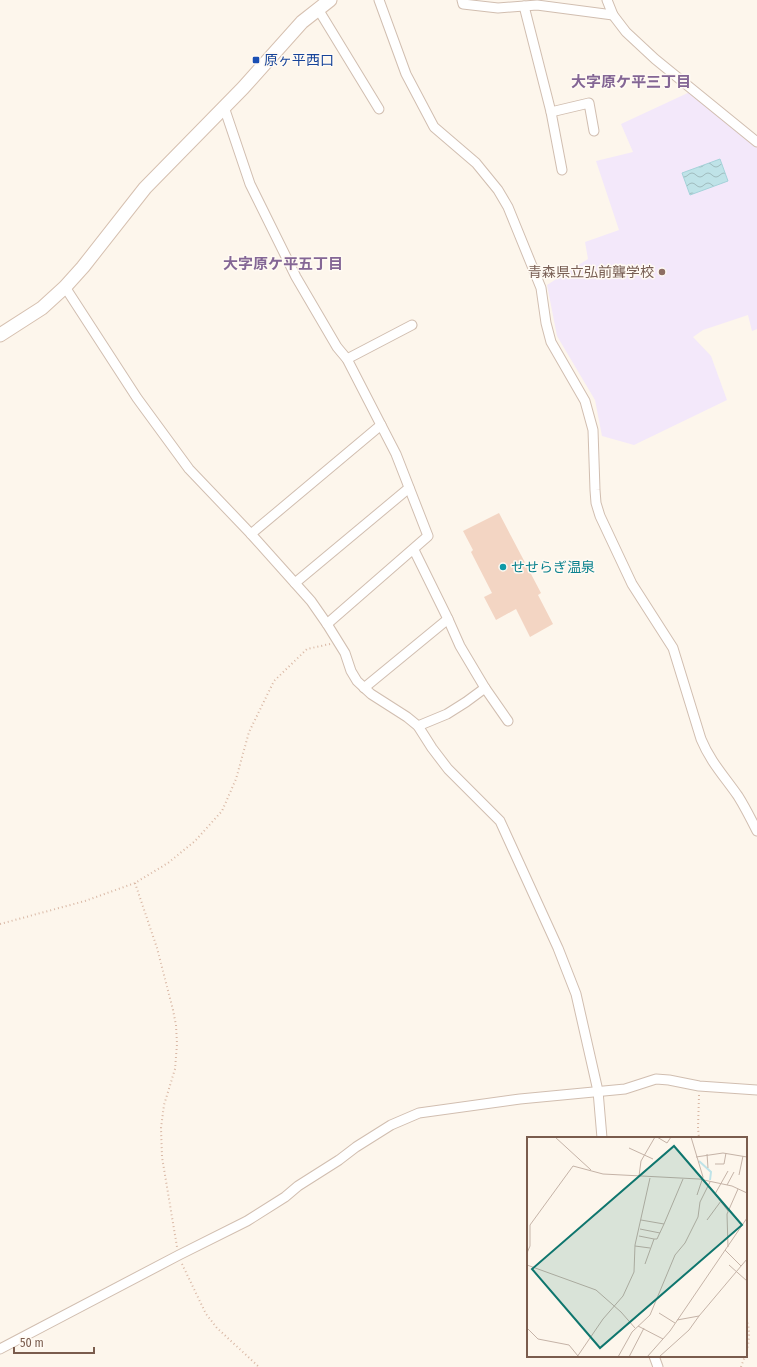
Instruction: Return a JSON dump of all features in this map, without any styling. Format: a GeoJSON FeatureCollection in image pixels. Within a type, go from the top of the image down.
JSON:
{"type":"FeatureCollection","features":[{"type":"Feature","properties":{"kind":"street"},"geometry":{"type":"LineString","coordinates":[[0,335],[42,308],[65,287],[83,267],[145,188],[224,107],[302,22],[316,4],[330,0]]}},
{"type":"Feature","properties":{"kind":"street"},"geometry":{"type":"LineString","coordinates":[[379,0],[406,74],[434,127],[476,163],[498,190],[508,207],[541,288],[546,323],[551,342],[585,401],[593,430],[596,503],[600,516],[632,584],[673,648],[700,739],[712,763],[738,796],[757,831]]}},
{"type":"Feature","properties":{"kind":"street"},"geometry":{"type":"LineString","coordinates":[[462,0],[463,4],[498,8],[537,5],[613,15]]}},
{"type":"Feature","properties":{"kind":"street"},"geometry":{"type":"LineString","coordinates":[[607,0],[613,15],[626,32],[655,59],[757,142]]}},
{"type":"Feature","properties":{"kind":"street"},"geometry":{"type":"LineString","coordinates":[[316,4],[379,109]]}},
{"type":"Feature","properties":{"kind":"street"},"geometry":{"type":"LineString","coordinates":[[524,6],[551,112],[562,170]]}},
{"type":"Feature","properties":{"kind":"street"},"geometry":{"type":"LineString","coordinates":[[551,112],[589,103],[594,131]]}},
{"type":"Feature","properties":{"kind":"street"},"geometry":{"type":"LineString","coordinates":[[224,107],[250,184],[296,277],[337,347],[347,359],[396,454],[428,536],[414,550],[327,624]]}},
{"type":"Feature","properties":{"kind":"street"},"geometry":{"type":"LineString","coordinates":[[65,287],[137,398],[189,469],[251,534],[310,601],[338,642],[357,681],[382,702],[407,717],[418,726],[448,769],[500,821],[573,985],[598,1091],[602,1137]]}},
{"type":"Feature","properties":{"kind":"street"},"geometry":{"type":"LineString","coordinates":[[347,359],[412,325]]}},
{"type":"Feature","properties":{"kind":"street"},"geometry":{"type":"LineString","coordinates":[[251,534],[381,425]]}},
{"type":"Feature","properties":{"kind":"street"},"geometry":{"type":"LineString","coordinates":[[295,583],[409,488]]}},
{"type":"Feature","properties":{"kind":"street"},"geometry":{"type":"LineString","coordinates":[[414,550],[460,646],[485,688],[508,721]]}},
{"type":"Feature","properties":{"kind":"street"},"geometry":{"type":"LineString","coordinates":[[364,688],[448,619]]}},
{"type":"Feature","properties":{"kind":"street"},"geometry":{"type":"LineString","coordinates":[[418,726],[446,714],[485,688]]}},
{"type":"Feature","properties":{"kind":"street"},"geometry":{"type":"LineString","coordinates":[[0,1349],[247,1221],[391,1125],[419,1113],[520,1099],[625,1089],[656,1079],[699,1086],[757,1090]]}},
{"type":"Feature","properties":{"kind":"street"},"geometry":{"type":"LineString","coordinates":[[654,1357],[658,1367]]}},
{"type":"Feature","properties":{"kind":"path"},"geometry":{"type":"LineString","coordinates":[[0,924],[85,901],[135,883],[168,863],[196,841],[222,811],[236,779],[249,732],[274,681],[307,649],[338,642]]}},
{"type":"Feature","properties":{"kind":"path"},"geometry":{"type":"LineString","coordinates":[[135,883],[157,948],[176,1025],[177,1044],[175,1069],[164,1105],[161,1128],[162,1157],[179,1255],[190,1282],[206,1314],[217,1328],[259,1367]]}},
{"type":"Feature","properties":{"kind":"path"},"geometry":{"type":"LineString","coordinates":[[699,1086],[699,1137]]}},
{"type":"Feature","properties":{"kind":"path"},"geometry":{"type":"LineString","coordinates":[[747,1321],[749,1326],[747,1347]]}},
{"type":"Feature","properties":{"kind":"path"},"geometry":{"type":"LineString","coordinates":[[741,1367],[745,1357]]}},
{"type":"Feature","properties":{"kind":"shaded area","name":"青森県立弘前聾学校"},"geometry":{"type":"Polygon","coordinates":[[[692,91],[757,144],[757,329],[752,331],[748,315],[703,330],[693,337],[711,356],[727,400],[634,445],[602,436],[595,400],[557,336],[547,285],[588,259],[585,242],[619,230],[596,161],[633,152],[621,124],[692,91]]]}},
{"type":"Feature","properties":{"kind":"water"},"geometry":{"type":"Polygon","coordinates":[[[720,159],[728,181],[690,195],[682,173],[720,159]]]}},
{"type":"Feature","properties":{"kind":"building","name":"せせらぎ温泉"},"geometry":{"type":"Polygon","coordinates":[[[499,513],[541,593],[538,595],[553,624],[530,637],[516,609],[496,620],[484,597],[492,593],[471,552],[473,550],[463,531],[499,513]]]}},
{"type":"Feature","properties":{"kind":"place","name":"原ヶ平西口"},"geometry":{"type":"Point","coordinates":[256,60]}},
{"type":"Feature","properties":{"kind":"place","name":"青森県立弘前聾学校"},"geometry":{"type":"Point","coordinates":[662,272]}},
{"type":"Feature","properties":{"kind":"place","name":"せせらぎ温泉"},"geometry":{"type":"Point","coordinates":[503,567]}},
{"type":"Feature","properties":{"kind":"district","name":"大字原ケ平三丁目"},"geometry":{"type":"Point","coordinates":[631,82]}},
{"type":"Feature","properties":{"kind":"district","name":"大字原ケ平五丁目"},"geometry":{"type":"Point","coordinates":[283,264]}}]}
